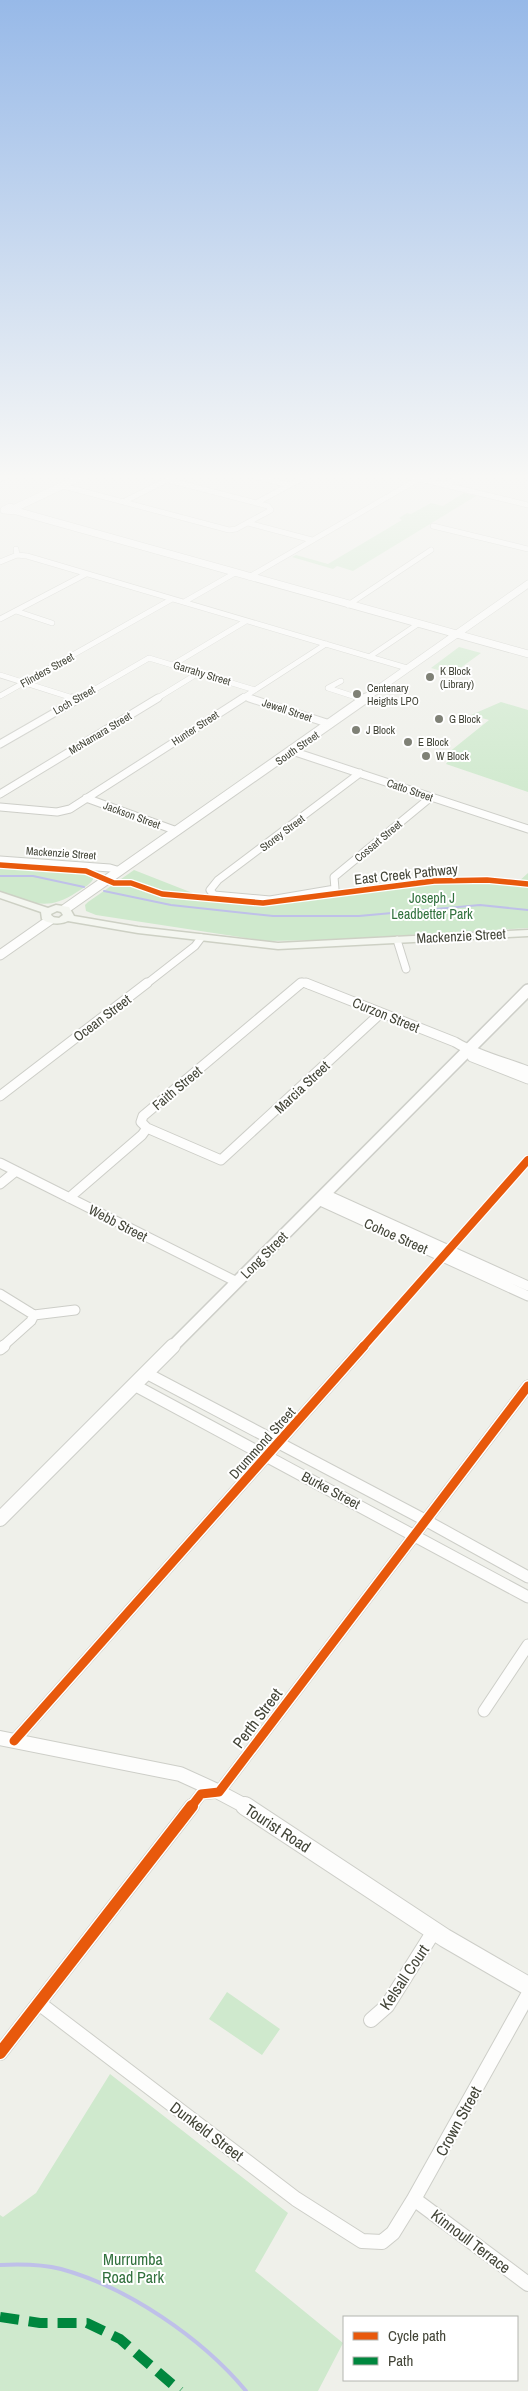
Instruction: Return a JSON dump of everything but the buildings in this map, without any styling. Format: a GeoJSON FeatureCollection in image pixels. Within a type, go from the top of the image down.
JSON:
{"type":"FeatureCollection","features":[{"type":"Feature","properties":{"kind":"main road"},"geometry":{"type":"LineString","coordinates":[[0,895],[48,916]]}},
{"type":"Feature","properties":{"kind":"main road","name":"Mackenzie Street"},"geometry":{"type":"LineString","coordinates":[[48,916],[57,921],[66,914],[108,926],[201,938],[295,946],[528,933]]}},
{"type":"Feature","properties":{"kind":"street"},"geometry":{"type":"LineString","coordinates":[[0,619],[66,585]]}},
{"type":"Feature","properties":{"kind":"street"},"geometry":{"type":"LineString","coordinates":[[122,585],[407,668]]}},
{"type":"Feature","properties":{"kind":"street"},"geometry":{"type":"LineString","coordinates":[[184,602],[215,585]]}},
{"type":"Feature","properties":{"kind":"street"},"geometry":{"type":"LineString","coordinates":[[279,585],[528,654]]}},
{"type":"Feature","properties":{"kind":"street"},"geometry":{"type":"LineString","coordinates":[[348,604],[378,585]]}},
{"type":"Feature","properties":{"kind":"street","name":"South Street"},"geometry":{"type":"LineString","coordinates":[[66,914],[120,871],[527,585]]}},
{"type":"Feature","properties":{"kind":"street","name":"Flinders Street"},"geometry":{"type":"LineString","coordinates":[[0,696],[172,599]]}},
{"type":"Feature","properties":{"kind":"street"},"geometry":{"type":"LineString","coordinates":[[16,611],[52,623]]}},
{"type":"Feature","properties":{"kind":"street"},"geometry":{"type":"LineString","coordinates":[[174,664],[246,621]]}},
{"type":"Feature","properties":{"kind":"street"},"geometry":{"type":"LineString","coordinates":[[369,657],[418,624]]}},
{"type":"Feature","properties":{"kind":"street","name":"Hunter Street"},"geometry":{"type":"LineString","coordinates":[[0,807],[63,811],[326,644]]}},
{"type":"Feature","properties":{"kind":"street"},"geometry":{"type":"LineString","coordinates":[[146,650],[149,658]]}},
{"type":"Feature","properties":{"kind":"street","name":"Garrahy Street"},"geometry":{"type":"LineString","coordinates":[[149,658],[174,664],[254,690]]}},
{"type":"Feature","properties":{"kind":"street","name":"Loch Street"},"geometry":{"type":"LineString","coordinates":[[0,744],[149,658]]}},
{"type":"Feature","properties":{"kind":"street","name":"McNamara Street"},"geometry":{"type":"LineString","coordinates":[[0,794],[200,672]]}},
{"type":"Feature","properties":{"kind":"street"},"geometry":{"type":"LineString","coordinates":[[0,676],[76,699]]}},
{"type":"Feature","properties":{"kind":"street"},"geometry":{"type":"LineString","coordinates":[[340,681],[328,688],[365,700]]}},
{"type":"Feature","properties":{"kind":"street","name":"Jewell Street"},"geometry":{"type":"LineString","coordinates":[[244,696],[330,724]]}},
{"type":"Feature","properties":{"kind":"street","name":"Catto Street"},"geometry":{"type":"LineString","coordinates":[[292,751],[528,829]]}},
{"type":"Feature","properties":{"kind":"street","name":"Storey Street"},"geometry":{"type":"LineString","coordinates":[[335,889],[270,900],[214,895],[210,890],[218,880],[360,774]]}},
{"type":"Feature","properties":{"kind":"street","name":"Cossart Street"},"geometry":{"type":"LineString","coordinates":[[335,889],[334,877],[431,797]]}},
{"type":"Feature","properties":{"kind":"street","name":"Jackson Street"},"geometry":{"type":"LineString","coordinates":[[86,798],[178,831]]}},
{"type":"Feature","properties":{"kind":"street","name":"Mackenzie Street"},"geometry":{"type":"LineString","coordinates":[[0,860],[104,868],[120,871]]}},
{"type":"Feature","properties":{"kind":"street"},"geometry":{"type":"LineString","coordinates":[[0,955],[48,916]]}},
{"type":"Feature","properties":{"kind":"street","name":"Ocean Street"},"geometry":{"type":"LineString","coordinates":[[0,1096],[196,946],[201,938]]}},
{"type":"Feature","properties":{"kind":"street"},"geometry":{"type":"LineString","coordinates":[[397,940],[406,969]]}},
{"type":"Feature","properties":{"kind":"street","name":"Curzon Street"},"geometry":{"type":"LineString","coordinates":[[303,982],[455,1042],[468,1050],[479,1052],[528,1071]]}},
{"type":"Feature","properties":{"kind":"street","name":"Faith Street"},"geometry":{"type":"LineString","coordinates":[[69,1198],[142,1135],[147,1128],[141,1122],[143,1116],[303,982]]}},
{"type":"Feature","properties":{"kind":"street","name":"Long Street"},"geometry":{"type":"LineString","coordinates":[[0,1519],[528,990]]}},
{"type":"Feature","properties":{"kind":"street","name":"Marcia Street"},"geometry":{"type":"LineString","coordinates":[[147,1128],[220,1160],[382,1013]]}},
{"type":"Feature","properties":{"kind":"street","name":"Curzon Street"},"geometry":{"type":"LineString","coordinates":[[468,1050],[472,1057],[528,1079]]}},
{"type":"Feature","properties":{"kind":"street"},"geometry":{"type":"LineString","coordinates":[[0,1086],[9,1090]]}},
{"type":"Feature","properties":{"kind":"street","name":"Drummond Street"},"geometry":{"type":"LineString","coordinates":[[7,1739],[278,1444],[528,1160]]}},
{"type":"Feature","properties":{"kind":"street","name":"Webb Street"},"geometry":{"type":"LineString","coordinates":[[0,1164],[237,1282]]}},
{"type":"Feature","properties":{"kind":"street"},"geometry":{"type":"LineString","coordinates":[[0,1184],[16,1171]]}},
{"type":"Feature","properties":{"kind":"street","name":"Cohoe Street"},"geometry":{"type":"LineString","coordinates":[[322,1197],[446,1253],[528,1286]]}},
{"type":"Feature","properties":{"kind":"street","name":"Cohoe Street"},"geometry":{"type":"LineString","coordinates":[[446,1253],[528,1296]]}},
{"type":"Feature","properties":{"kind":"street"},"geometry":{"type":"LineString","coordinates":[[0,1294],[34,1314],[75,1310]]}},
{"type":"Feature","properties":{"kind":"street"},"geometry":{"type":"LineString","coordinates":[[0,1349],[31,1321],[34,1314]]}},
{"type":"Feature","properties":{"kind":"street","name":"Burke Street"},"geometry":{"type":"LineString","coordinates":[[146,1373],[425,1520],[528,1577]]}},
{"type":"Feature","properties":{"kind":"street","name":"Burke Street"},"geometry":{"type":"LineString","coordinates":[[134,1385],[528,1597]]}},
{"type":"Feature","properties":{"kind":"street","name":"Perth Street"},"geometry":{"type":"LineString","coordinates":[[219,1792],[528,1386]]}},
{"type":"Feature","properties":{"kind":"street"},"geometry":{"type":"LineString","coordinates":[[484,1711],[528,1645]]}},
{"type":"Feature","properties":{"kind":"street","name":"Tourist Road"},"geometry":{"type":"LineString","coordinates":[[7,1739],[180,1774],[219,1792],[246,1806],[488,1966],[528,1986]]}},
{"type":"Feature","properties":{"kind":"street"},"geometry":{"type":"LineString","coordinates":[[0,2052],[40,2004],[201,1794],[219,1792]]}},
{"type":"Feature","properties":{"kind":"street","name":"Kelsall Court"},"geometry":{"type":"LineString","coordinates":[[371,2020],[387,2006],[434,1931]]}},
{"type":"Feature","properties":{"kind":"street","name":"Crown Street"},"geometry":{"type":"LineString","coordinates":[[382,2242],[393,2233],[414,2199],[528,1995]]}},
{"type":"Feature","properties":{"kind":"street","name":"Dunkeld Street"},"geometry":{"type":"LineString","coordinates":[[40,2004],[296,2199],[362,2241],[382,2242]]}},
{"type":"Feature","properties":{"kind":"street","name":"Kinnoull Terrace"},"geometry":{"type":"LineString","coordinates":[[414,2199],[528,2284]]}},
{"type":"Feature","properties":{"kind":"green space"},"geometry":{"type":"Polygon","coordinates":[[[459,647],[481,653],[452,674],[431,668],[459,647]]]}},
{"type":"Feature","properties":{"kind":"green space"},"geometry":{"type":"Polygon","coordinates":[[[501,702],[528,710],[528,792],[446,764],[453,755],[448,753],[489,720],[471,715],[501,702]]]}},
{"type":"Feature","properties":{"kind":"green space"},"geometry":{"type":"Polygon","coordinates":[[[0,865],[83,871],[94,877],[87,886],[66,898],[48,904],[39,904],[0,891],[0,865]]]}},
{"type":"Feature","properties":{"kind":"green space","name":"Joseph J Leadbetter Park"},"geometry":{"type":"Polygon","coordinates":[[[134,870],[213,901],[264,904],[433,879],[492,878],[517,883],[528,873],[528,928],[327,940],[266,941],[96,915],[86,911],[85,905],[88,902],[134,870]]]}},
{"type":"Feature","properties":{"kind":"green space"},"geometry":{"type":"Polygon","coordinates":[[[227,1992],[280,2029],[262,2055],[209,2019],[227,1992]]]}},
{"type":"Feature","properties":{"kind":"green space","name":"Murrumba Road Park"},"geometry":{"type":"Polygon","coordinates":[[[110,2074],[288,2213],[255,2271],[343,2343],[318,2391],[0,2391],[0,2215],[3,2217],[36,2193],[110,2074]]]}},
{"type":"Feature","properties":{"kind":"waterway"},"geometry":{"type":"LineString","coordinates":[[0,876],[33,876],[84,887]]}},
{"type":"Feature","properties":{"kind":"waterway"},"geometry":{"type":"LineString","coordinates":[[104,891],[171,905],[273,916],[359,916],[480,905],[528,910]]}},
{"type":"Feature","properties":{"kind":"waterway"},"geometry":{"type":"LineString","coordinates":[[0,2265],[15,2264],[53,2267],[86,2277],[112,2288],[162,2317],[186,2334],[208,2352],[246,2391]]}},
{"type":"Feature","properties":{"kind":"marked path"},"geometry":{"type":"LineString","coordinates":[[0,2317],[40,2323],[87,2323],[120,2339],[150,2363],[180,2391]]}},
{"type":"Feature","properties":{"kind":"cycle path","name":"East Creek Pathway"},"geometry":{"type":"LineString","coordinates":[[0,865],[86,871],[114,883],[131,883],[162,894],[263,903],[434,881],[487,880],[528,884]]}},
{"type":"Feature","properties":{"kind":"cycle path"},"geometry":{"type":"LineString","coordinates":[[14,1741],[528,1160]]}},
{"type":"Feature","properties":{"kind":"cycle path"},"geometry":{"type":"LineString","coordinates":[[0,2053],[201,1794],[219,1792],[528,1386]]}},
{"type":"Feature","properties":{"kind":"place","name":"K Block (Library)"},"geometry":{"type":"Point","coordinates":[430,677]}},
{"type":"Feature","properties":{"kind":"place","name":"Centenary Heights LPO"},"geometry":{"type":"Point","coordinates":[357,694]}},
{"type":"Feature","properties":{"kind":"place","name":"G Block"},"geometry":{"type":"Point","coordinates":[439,719]}},
{"type":"Feature","properties":{"kind":"place","name":"J Block"},"geometry":{"type":"Point","coordinates":[356,730]}},
{"type":"Feature","properties":{"kind":"place","name":"E Block"},"geometry":{"type":"Point","coordinates":[408,742]}},
{"type":"Feature","properties":{"kind":"place","name":"W Block"},"geometry":{"type":"Point","coordinates":[426,756]}}]}
